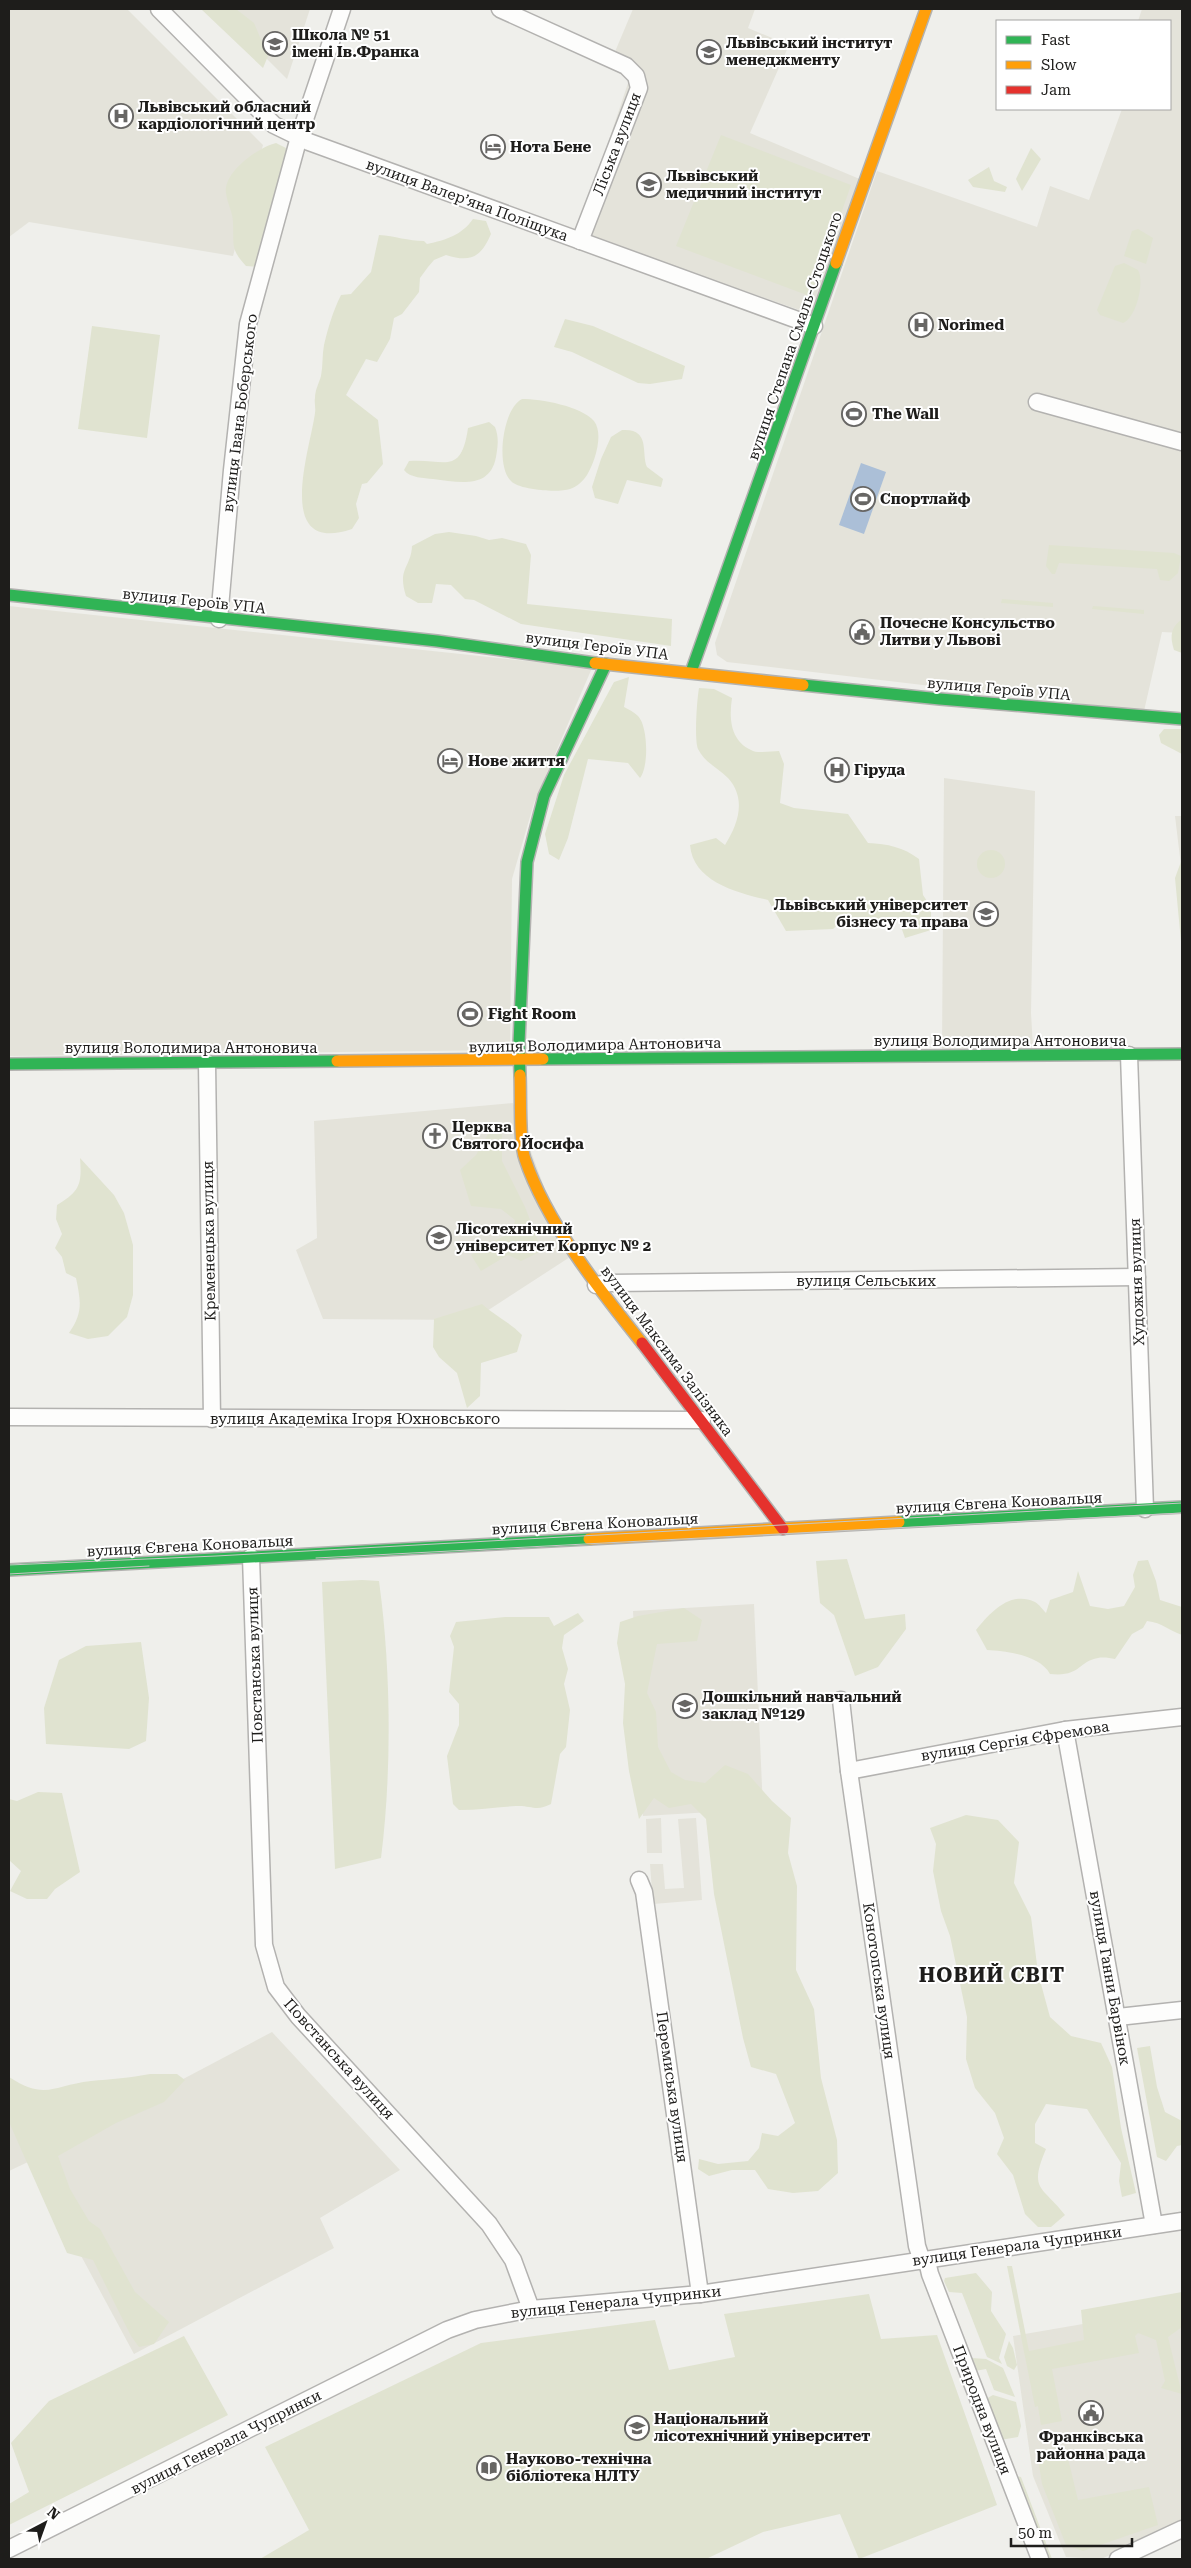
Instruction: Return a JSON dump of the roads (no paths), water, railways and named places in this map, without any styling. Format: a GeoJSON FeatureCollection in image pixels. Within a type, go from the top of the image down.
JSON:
{"type":"FeatureCollection","features":[{"type":"Feature","properties":{"kind":"street","name":"вулиця Валерʼяна Поліщука"},"geometry":{"type":"LineString","coordinates":[[159,9],[274,125],[299,137],[814,326]]}},
{"type":"Feature","properties":{"kind":"street","name":"вулиця Івана Боберського"},"geometry":{"type":"LineString","coordinates":[[218,619],[248,324],[299,137],[342,9]]}},
{"type":"Feature","properties":{"kind":"street","name":"Ліська вулиця"},"geometry":{"type":"LineString","coordinates":[[500,9],[626,66],[636,76],[639,88],[580,241]]}},
{"type":"Feature","properties":{"kind":"street","name":"вулиця Степана Смаль-Стоцького"},"geometry":{"type":"LineString","coordinates":[[691,672],[926,9]]}},
{"type":"Feature","properties":{"kind":"street"},"geometry":{"type":"LineString","coordinates":[[1037,402],[1182,442]]}},
{"type":"Feature","properties":{"kind":"street","name":"вулиця Героїв УПА"},"geometry":{"type":"LineString","coordinates":[[9,595],[218,619],[437,641],[606,664],[940,699],[1182,719]]}},
{"type":"Feature","properties":{"kind":"street","name":"вулиця Максима Залізняка"},"geometry":{"type":"LineString","coordinates":[[606,664],[544,796],[528,862],[519,1059],[524,1158],[549,1210],[596,1286],[702,1420],[783,1529]]}},
{"type":"Feature","properties":{"kind":"street","name":"вулиця Володимира Антоновича"},"geometry":{"type":"LineString","coordinates":[[9,1064],[504,1061],[519,1059],[658,1060],[1182,1054]]}},
{"type":"Feature","properties":{"kind":"street","name":"Художня вулиця"},"geometry":{"type":"LineString","coordinates":[[1129,1055],[1145,1509]]}},
{"type":"Feature","properties":{"kind":"street","name":"Кременецька вулиця"},"geometry":{"type":"LineString","coordinates":[[207,1063],[212,1418]]}},
{"type":"Feature","properties":{"kind":"street","name":"вулиця Сельських"},"geometry":{"type":"LineString","coordinates":[[596,1286],[610,1283],[1137,1277]]}},
{"type":"Feature","properties":{"kind":"street","name":"вулиця Академіка Ігоря Юхновського"},"geometry":{"type":"LineString","coordinates":[[9,1417],[702,1420]]}},
{"type":"Feature","properties":{"kind":"street","name":"вулиця Євгена Коновальця"},"geometry":{"type":"LineString","coordinates":[[9,1572],[251,1557],[1182,1507]]}},
{"type":"Feature","properties":{"kind":"street","name":"Повстанська вулиця"},"geometry":{"type":"LineString","coordinates":[[251,1557],[264,1945],[276,1987],[298,2016],[489,2224],[513,2260],[531,2309]]}},
{"type":"Feature","properties":{"kind":"street","name":"Конотопська вулиця"},"geometry":{"type":"LineString","coordinates":[[841,1700],[848,1771],[917,2246],[924,2261]]}},
{"type":"Feature","properties":{"kind":"street","name":"вулиця Сергія Єфремова"},"geometry":{"type":"LineString","coordinates":[[848,1771],[1065,1730],[1182,1717]]}},
{"type":"Feature","properties":{"kind":"street","name":"вулиця Ганни Барвінок"},"geometry":{"type":"LineString","coordinates":[[1065,1730],[1154,2225]]}},
{"type":"Feature","properties":{"kind":"street","name":"Перемиська вулиця"},"geometry":{"type":"LineString","coordinates":[[639,1880],[644,1892],[700,2294]]}},
{"type":"Feature","properties":{"kind":"street"},"geometry":{"type":"LineString","coordinates":[[1118,2018],[1182,2010]]}},
{"type":"Feature","properties":{"kind":"street","name":"вулиця Генерала Чупринки"},"geometry":{"type":"LineString","coordinates":[[9,2549],[447,2330],[475,2320],[531,2309],[700,2294],[1182,2221]]}},
{"type":"Feature","properties":{"kind":"street","name":"Природна вулиця"},"geometry":{"type":"LineString","coordinates":[[924,2261],[1040,2559]]}},
{"type":"Feature","properties":{"kind":"street"},"geometry":{"type":"LineString","coordinates":[[1118,2559],[1182,2529]]}},
{"type":"Feature","properties":{"kind":"water","name":"Спортлайф"},"geometry":{"type":"Polygon","coordinates":[[[861,463],[886,472],[864,534],[839,525],[861,463]]]}},
{"type":"Feature","properties":{"kind":"tram line"},"geometry":{"type":"LineString","coordinates":[[9,1565],[216,1556],[1182,1503]]}},
{"type":"Feature","properties":{"kind":"tram line"},"geometry":{"type":"LineString","coordinates":[[316,1558],[1182,1513]]}},
{"type":"Feature","properties":{"kind":"tram line"},"geometry":{"type":"LineString","coordinates":[[9,1574],[149,1566]]}},
{"type":"Feature","properties":{"kind":"place","name":"Школа № 51 імені Ів.Франка"},"geometry":{"type":"Point","coordinates":[275,44]}},
{"type":"Feature","properties":{"kind":"place","name":"Львівський інститут менеджменту"},"geometry":{"type":"Point","coordinates":[709,52]}},
{"type":"Feature","properties":{"kind":"place","name":"Львівський обласний кардіологічний центр"},"geometry":{"type":"Point","coordinates":[121,116]}},
{"type":"Feature","properties":{"kind":"place","name":"Нота Бене"},"geometry":{"type":"Point","coordinates":[493,147]}},
{"type":"Feature","properties":{"kind":"place","name":"Львівський медичний інститут"},"geometry":{"type":"Point","coordinates":[649,185]}},
{"type":"Feature","properties":{"kind":"place","name":"Norimed"},"geometry":{"type":"Point","coordinates":[921,325]}},
{"type":"Feature","properties":{"kind":"place","name":"The Wall"},"geometry":{"type":"Point","coordinates":[854,414]}},
{"type":"Feature","properties":{"kind":"place","name":"Спортлайф"},"geometry":{"type":"Point","coordinates":[863,499]}},
{"type":"Feature","properties":{"kind":"place","name":"Почесне Консульство Литви у Львові"},"geometry":{"type":"Point","coordinates":[862,632]}},
{"type":"Feature","properties":{"kind":"place","name":"Нове життя"},"geometry":{"type":"Point","coordinates":[450,761]}},
{"type":"Feature","properties":{"kind":"place","name":"Гіруда"},"geometry":{"type":"Point","coordinates":[837,770]}},
{"type":"Feature","properties":{"kind":"place","name":"Львівський університет бізнесу та права"},"geometry":{"type":"Point","coordinates":[986,914]}},
{"type":"Feature","properties":{"kind":"place","name":"Fight Room"},"geometry":{"type":"Point","coordinates":[470,1014]}},
{"type":"Feature","properties":{"kind":"place","name":"Церква Святого Йосифа"},"geometry":{"type":"Point","coordinates":[435,1136]}},
{"type":"Feature","properties":{"kind":"place","name":"Лісотехнічний університет Корпус № 2"},"geometry":{"type":"Point","coordinates":[439,1238]}},
{"type":"Feature","properties":{"kind":"place","name":"Дошкільний навчальний заклад №129"},"geometry":{"type":"Point","coordinates":[685,1706]}},
{"type":"Feature","properties":{"kind":"place","name":"Франківська районна рада"},"geometry":{"type":"Point","coordinates":[1091,2413]}},
{"type":"Feature","properties":{"kind":"place","name":"Національний лісотехнічний університет"},"geometry":{"type":"Point","coordinates":[637,2428]}},
{"type":"Feature","properties":{"kind":"place","name":"Науково-технічна бібліотека НЛТУ"},"geometry":{"type":"Point","coordinates":[489,2468]}},
{"type":"Feature","properties":{"kind":"district","name":"НОВИЙ СВІТ"},"geometry":{"type":"Point","coordinates":[992,1975]}}]}
